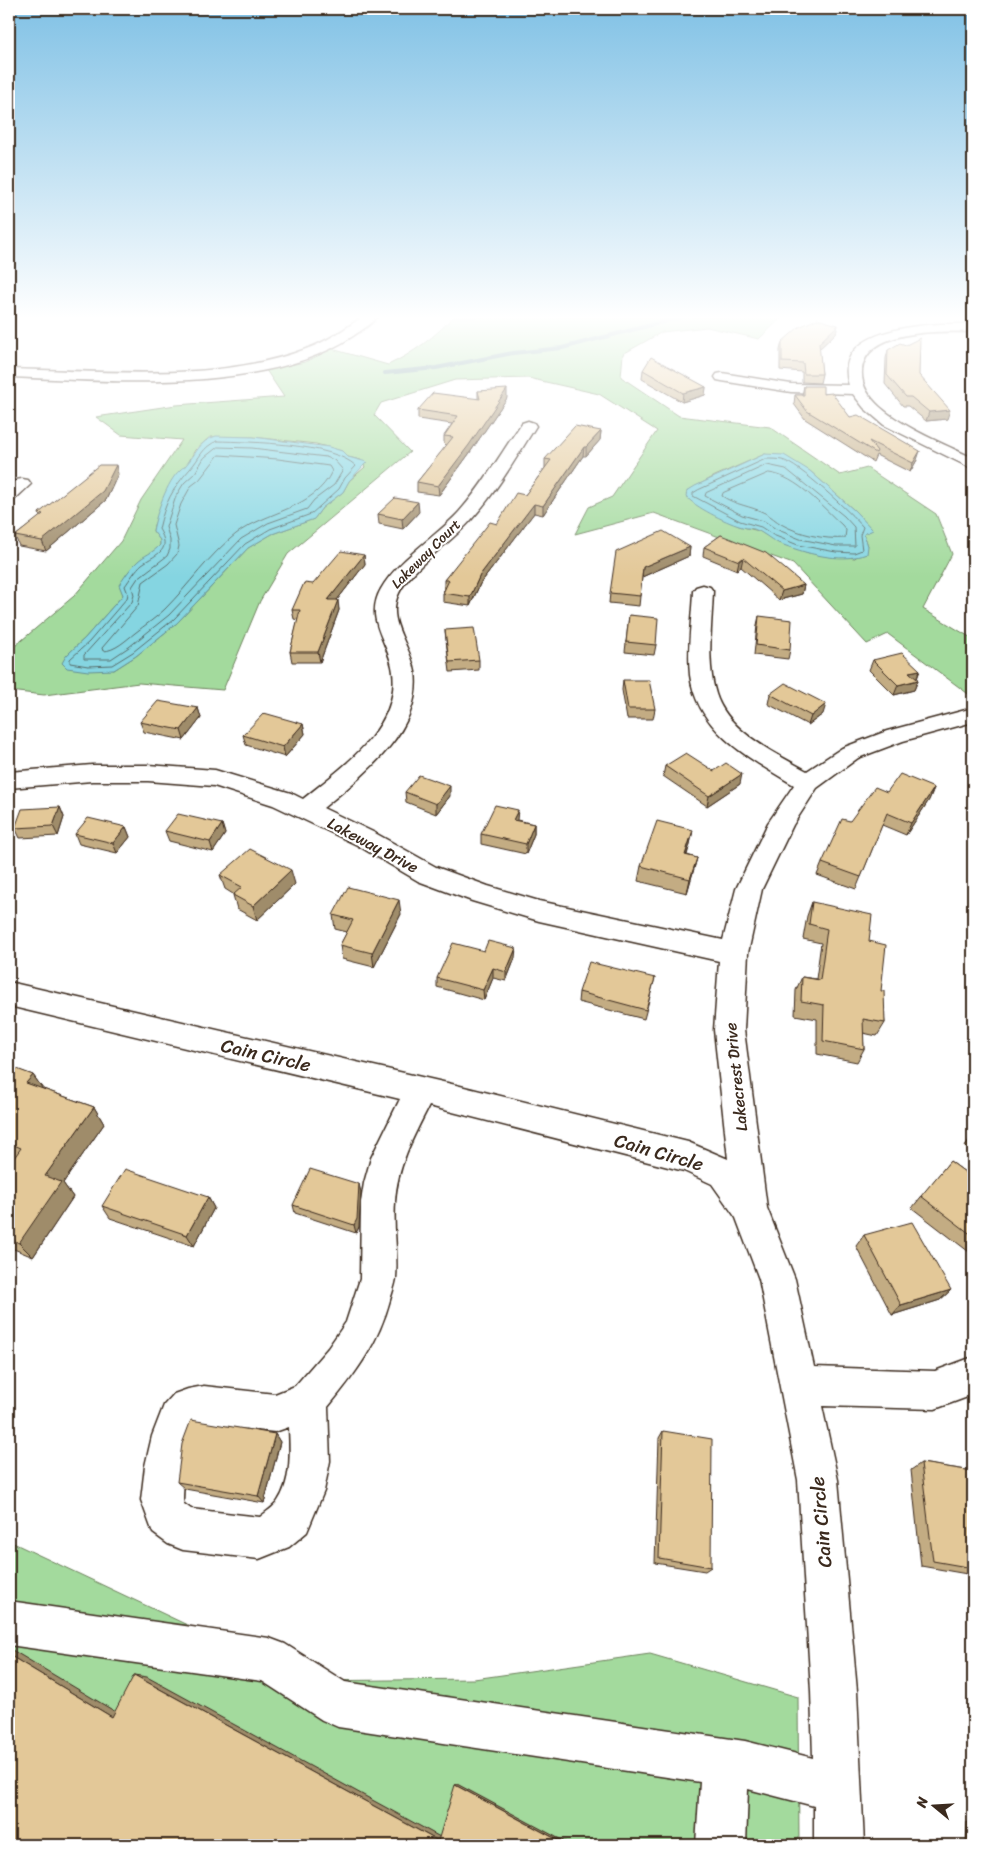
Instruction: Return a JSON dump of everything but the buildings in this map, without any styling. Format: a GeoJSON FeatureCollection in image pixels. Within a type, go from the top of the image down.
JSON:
{"type":"FeatureCollection","features":[{"type":"Feature","properties":{"kind":"street"},"geometry":{"type":"LineString","coordinates":[[870,404],[886,420],[973,464]]}},
{"type":"Feature","properties":{"kind":"street","name":"Lakeway Court"},"geometry":{"type":"LineString","coordinates":[[305,810],[354,770],[385,738],[402,702],[404,672],[386,622],[385,604],[390,590],[409,568],[464,517],[492,483],[528,426]]}},
{"type":"Feature","properties":{"kind":"street"},"geometry":{"type":"LineString","coordinates":[[9,495],[22,484]]}},
{"type":"Feature","properties":{"kind":"street"},"geometry":{"type":"LineString","coordinates":[[703,591],[701,677],[709,704],[724,726],[747,746],[808,782]]}},
{"type":"Feature","properties":{"kind":"street","name":"Lakecrest Drive"},"geometry":{"type":"LineString","coordinates":[[750,1209],[729,1030],[734,953],[749,888],[780,822],[808,782],[850,753],[895,736],[973,715]]}},
{"type":"Feature","properties":{"kind":"street","name":"Lakeway Drive"},"geometry":{"type":"LineString","coordinates":[[9,780],[92,772],[148,773],[215,778],[282,799],[366,839],[427,874],[481,894],[539,911],[734,953]]}},
{"type":"Feature","properties":{"kind":"street","name":"Cain Circle"},"geometry":{"type":"LineString","coordinates":[[9,994],[421,1091],[688,1158],[724,1173],[750,1209],[777,1279],[818,1480],[834,1691],[839,1845]]}},
{"type":"Feature","properties":{"kind":"street"},"geometry":{"type":"LineString","coordinates":[[308,1401],[310,1461],[304,1491],[292,1517],[274,1532],[259,1538],[183,1530],[168,1518],[162,1500],[165,1466],[178,1419],[188,1408],[204,1405],[274,1413],[308,1401],[341,1361],[359,1335],[370,1307],[378,1278],[378,1202],[387,1158],[421,1091]]}},
{"type":"Feature","properties":{"kind":"street"},"geometry":{"type":"LineString","coordinates":[[799,1386],[935,1390],[973,1376]]}},
{"type":"Feature","properties":{"kind":"street"},"geometry":{"type":"LineString","coordinates":[[9,1623],[269,1660],[338,1704],[745,1765],[838,1788]]}},
{"type":"Feature","properties":{"kind":"street"},"geometry":{"type":"LineString","coordinates":[[721,1845],[725,1762]]}},
{"type":"Feature","properties":{"kind":"green space"},"geometry":{"type":"Polygon","coordinates":[[[381,404],[374,415],[410,452],[288,554],[260,601],[223,690],[139,683],[44,695],[9,691],[9,651],[74,596],[121,541],[141,500],[182,440],[121,435],[96,417],[176,405],[381,404]],[[210,437],[195,450],[186,467],[180,470],[175,477],[154,525],[153,531],[160,540],[160,545],[154,553],[138,561],[123,595],[85,638],[66,656],[114,670],[136,656],[177,623],[248,548],[272,534],[314,519],[322,508],[343,492],[349,481],[365,467],[361,460],[348,457],[342,451],[316,444],[253,437],[210,437]]]}},
{"type":"Feature","properties":{"kind":"green space"},"geometry":{"type":"Polygon","coordinates":[[[614,404],[660,404],[679,416],[770,427],[840,475],[867,468],[936,514],[952,554],[923,609],[973,639],[973,695],[971,696],[888,634],[867,644],[793,564],[654,513],[575,534],[589,507],[612,497],[657,431],[614,404]],[[765,454],[715,476],[687,491],[700,507],[739,526],[759,531],[779,543],[809,553],[855,558],[868,546],[864,534],[872,530],[855,511],[810,471],[765,454]]]}},
{"type":"Feature","properties":{"kind":"green space"},"geometry":{"type":"Polygon","coordinates":[[[9,1541],[306,1681],[474,1679],[650,1654],[798,1697],[799,1845],[9,1845],[9,1541]]]}},
{"type":"Feature","properties":{"kind":"water"},"geometry":{"type":"Polygon","coordinates":[[[216,436],[253,437],[329,447],[342,451],[348,457],[367,462],[349,481],[343,492],[322,508],[314,519],[272,534],[248,548],[177,623],[136,656],[114,670],[88,671],[67,668],[62,663],[66,656],[85,638],[123,595],[119,585],[134,564],[160,545],[160,540],[153,531],[159,507],[175,475],[190,461],[202,444],[216,436]]]}},
{"type":"Feature","properties":{"kind":"water"},"geometry":{"type":"Polygon","coordinates":[[[765,454],[784,455],[810,471],[855,511],[873,530],[864,534],[868,546],[867,554],[856,557],[834,558],[799,550],[778,543],[757,530],[741,527],[719,518],[696,505],[686,496],[687,491],[695,486],[765,454]]]}}]}
